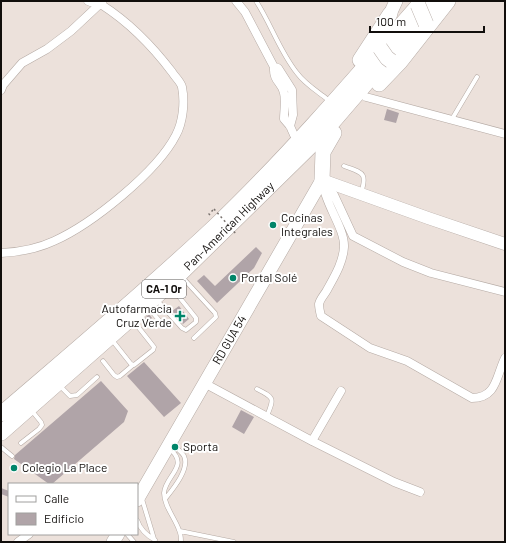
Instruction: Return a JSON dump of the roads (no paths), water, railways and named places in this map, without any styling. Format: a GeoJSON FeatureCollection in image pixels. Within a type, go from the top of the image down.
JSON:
{"type":"FeatureCollection","features":[{"type":"Feature","properties":{"kind":"highway","name":"Pan-American Highway"},"geometry":{"type":"LineString","coordinates":[[1,433],[197,259],[320,137],[438,1]]}},
{"type":"Feature","properties":{"kind":"highway"},"geometry":{"type":"LineString","coordinates":[[197,259],[213,249],[305,164],[334,133],[448,1]]}},
{"type":"Feature","properties":{"kind":"highway"},"geometry":{"type":"LineString","coordinates":[[360,60],[380,44],[418,2],[426,26]]}},
{"type":"Feature","properties":{"kind":"highway","name":"Pan-American Highway"},"geometry":{"type":"LineString","coordinates":[[1,414],[145,288],[212,220],[312,127],[418,2]]}},
{"type":"Feature","properties":{"kind":"highway"},"geometry":{"type":"LineString","coordinates":[[393,8],[380,44],[383,53],[395,61]]}},
{"type":"Feature","properties":{"kind":"highway"},"geometry":{"type":"LineString","coordinates":[[212,220],[229,199],[292,131],[327,99],[360,60],[393,8]]}},
{"type":"Feature","properties":{"kind":"highway"},"geometry":{"type":"LineString","coordinates":[[322,180],[323,152],[334,133]]}},
{"type":"Feature","properties":{"kind":"highway"},"geometry":{"type":"LineString","coordinates":[[305,164],[312,161],[315,162],[318,165],[322,180]]}},
{"type":"Feature","properties":{"kind":"main road","name":"RD GUA 54"},"geometry":{"type":"LineString","coordinates":[[139,497],[322,180]]}},
{"type":"Feature","properties":{"kind":"street"},"geometry":{"type":"LineString","coordinates":[[88,1],[92,4],[101,2]]}},
{"type":"Feature","properties":{"kind":"street"},"geometry":{"type":"LineString","coordinates":[[236,1],[245,12],[274,67],[278,68],[292,90],[292,131]]}},
{"type":"Feature","properties":{"kind":"street"},"geometry":{"type":"LineString","coordinates":[[1,90],[22,64],[47,49],[71,31],[101,2]]}},
{"type":"Feature","properties":{"kind":"street"},"geometry":{"type":"LineString","coordinates":[[1,253],[18,252],[35,248],[54,241],[78,228],[131,187],[155,164],[177,135],[181,121],[183,104],[182,86],[160,56],[132,28],[101,2]]}},
{"type":"Feature","properties":{"kind":"street"},"geometry":{"type":"LineString","coordinates":[[366,96],[505,134]]}},
{"type":"Feature","properties":{"kind":"street"},"geometry":{"type":"LineString","coordinates":[[322,180],[505,244]]}},
{"type":"Feature","properties":{"kind":"street"},"geometry":{"type":"LineString","coordinates":[[322,180],[330,188],[334,195],[353,236],[403,262],[431,273],[505,292]]}},
{"type":"Feature","properties":{"kind":"street"},"geometry":{"type":"LineString","coordinates":[[322,180],[323,190],[344,239],[344,249],[340,265],[320,303],[321,316],[370,348],[407,361],[472,398],[480,398],[489,394],[493,388],[505,358]]}},
{"type":"Feature","properties":{"kind":"street"},"geometry":{"type":"LineString","coordinates":[[344,239],[353,236]]}},
{"type":"Feature","properties":{"kind":"street"},"geometry":{"type":"LineString","coordinates":[[204,383],[268,416],[312,441],[394,482],[420,492]]}},
{"type":"Feature","properties":{"kind":"street"},"geometry":{"type":"LineString","coordinates":[[312,441],[341,391]]}},
{"type":"Feature","properties":{"kind":"street"},"geometry":{"type":"LineString","coordinates":[[18,542],[28,535]]}},
{"type":"Feature","properties":{"kind":"lane"},"geometry":{"type":"LineString","coordinates":[[256,1],[290,64],[297,74],[327,99]]}},
{"type":"Feature","properties":{"kind":"lane"},"geometry":{"type":"LineString","coordinates":[[452,120],[477,77]]}},
{"type":"Feature","properties":{"kind":"lane"},"geometry":{"type":"LineString","coordinates":[[344,166],[361,173],[364,176],[365,181],[361,194]]}},
{"type":"Feature","properties":{"kind":"lane"},"geometry":{"type":"LineString","coordinates":[[180,274],[215,313],[216,317],[194,338]]}},
{"type":"Feature","properties":{"kind":"lane"},"geometry":{"type":"LineString","coordinates":[[150,301],[184,330],[196,322],[196,318],[169,285]]}},
{"type":"Feature","properties":{"kind":"lane"},"geometry":{"type":"LineString","coordinates":[[150,301],[163,325]]}},
{"type":"Feature","properties":{"kind":"lane"},"geometry":{"type":"LineString","coordinates":[[103,361],[117,377],[153,350],[153,345],[139,328]]}},
{"type":"Feature","properties":{"kind":"lane"},"geometry":{"type":"LineString","coordinates":[[110,337],[133,365]]}},
{"type":"Feature","properties":{"kind":"lane"},"geometry":{"type":"LineString","coordinates":[[57,383],[70,396],[74,396],[97,377]]}},
{"type":"Feature","properties":{"kind":"lane"},"geometry":{"type":"LineString","coordinates":[[257,389],[270,396],[272,399],[268,416]]}},
{"type":"Feature","properties":{"kind":"lane"},"geometry":{"type":"LineString","coordinates":[[21,443],[40,429],[42,425],[29,408]]}},
{"type":"Feature","properties":{"kind":"lane"},"geometry":{"type":"LineString","coordinates":[[169,445],[176,456],[177,463],[175,472],[166,486],[165,499],[180,531],[181,542]]}},
{"type":"Feature","properties":{"kind":"lane"},"geometry":{"type":"LineString","coordinates":[[165,499],[180,478],[185,458],[181,452],[169,445]]}},
{"type":"Feature","properties":{"kind":"lane"},"geometry":{"type":"LineString","coordinates":[[1,446],[12,456]]}},
{"type":"Feature","properties":{"kind":"lane"},"geometry":{"type":"LineString","coordinates":[[139,497],[152,527],[155,541]]}},
{"type":"Feature","properties":{"kind":"lane"},"geometry":{"type":"LineString","coordinates":[[138,522],[146,535],[155,541]]}},
{"type":"Feature","properties":{"kind":"lane"},"geometry":{"type":"LineString","coordinates":[[180,531],[212,540],[233,542]]}},
{"type":"Feature","properties":{"kind":"lane"},"geometry":{"type":"LineString","coordinates":[[119,538],[134,542]]}},
{"type":"Feature","properties":{"kind":"place","name":"Cocinas Integrales"},"geometry":{"type":"Point","coordinates":[273,225]}},
{"type":"Feature","properties":{"kind":"place","name":"Portal Solé"},"geometry":{"type":"Point","coordinates":[233,278]}},
{"type":"Feature","properties":{"kind":"place","name":"Autofarmacia Cruz Verde"},"geometry":{"type":"Point","coordinates":[180,316]}},
{"type":"Feature","properties":{"kind":"place","name":"Sporta"},"geometry":{"type":"Point","coordinates":[175,447]}},
{"type":"Feature","properties":{"kind":"place","name":"Colegio La Place"},"geometry":{"type":"Point","coordinates":[14,468]}}]}
